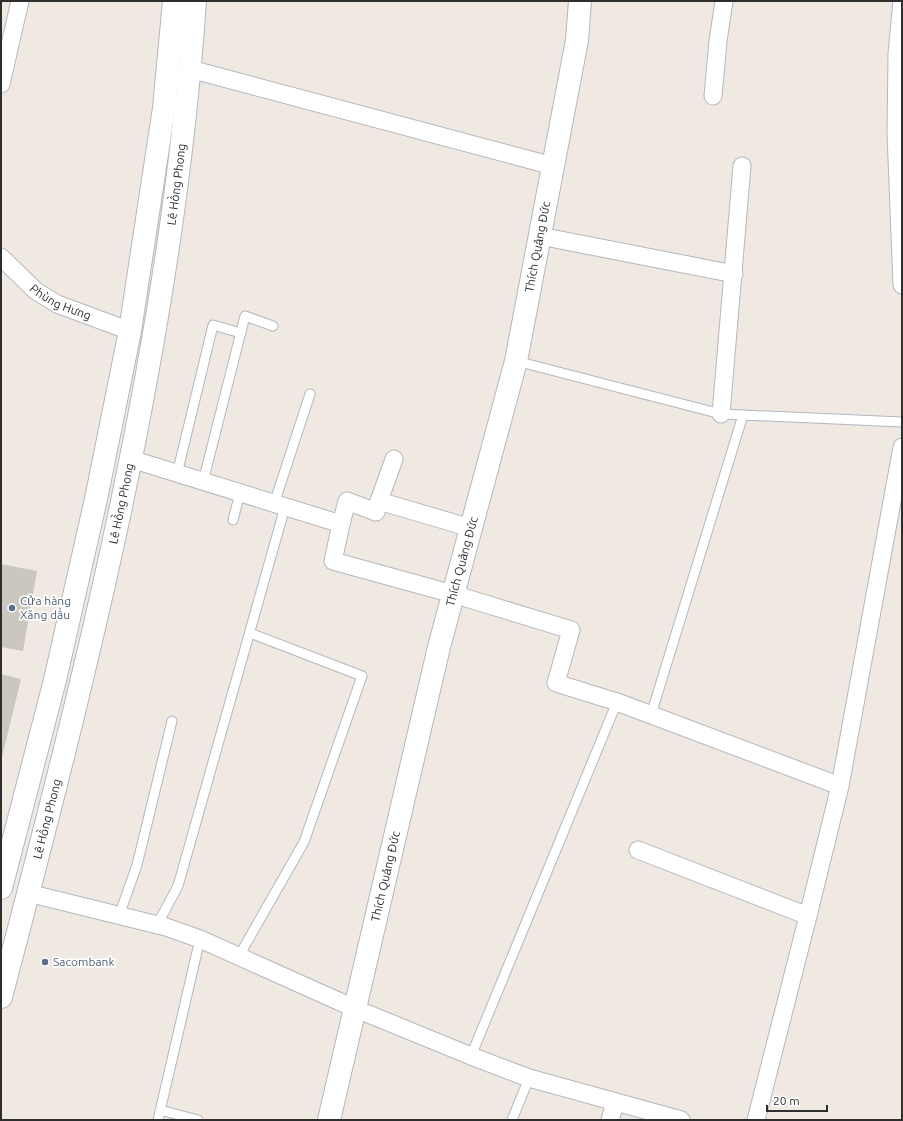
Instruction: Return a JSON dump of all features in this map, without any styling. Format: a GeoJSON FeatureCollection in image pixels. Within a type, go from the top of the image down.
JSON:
{"type":"FeatureCollection","features":[{"type":"Feature","properties":{"kind":"main road","name":"Lê Hồng Phong"},"geometry":{"type":"LineString","coordinates":[[1,888],[55,680],[96,499],[130,331],[164,108],[174,1]]}},
{"type":"Feature","properties":{"kind":"main road","name":"Lê Hồng Phong"},"geometry":{"type":"LineString","coordinates":[[1,997],[99,606],[131,459],[163,289],[183,146],[195,1]]}},
{"type":"Feature","properties":{"kind":"main road","name":"Thích Quảng Đức"},"geometry":{"type":"LineString","coordinates":[[329,1120],[453,594],[516,360],[577,40],[580,1]]}},
{"type":"Feature","properties":{"kind":"main road"},"geometry":{"type":"LineString","coordinates":[[96,499],[122,505]]}},
{"type":"Feature","properties":{"kind":"main road"},"geometry":{"type":"LineString","coordinates":[[73,600],[99,606]]}},
{"type":"Feature","properties":{"kind":"street"},"geometry":{"type":"LineString","coordinates":[[1,84],[20,1]]}},
{"type":"Feature","properties":{"kind":"street"},"geometry":{"type":"LineString","coordinates":[[713,96],[718,40],[724,1]]}},
{"type":"Feature","properties":{"kind":"street"},"geometry":{"type":"LineString","coordinates":[[902,1],[897,53],[896,133],[902,285]]}},
{"type":"Feature","properties":{"kind":"street"},"geometry":{"type":"LineString","coordinates":[[190,69],[553,166]]}},
{"type":"Feature","properties":{"kind":"street"},"geometry":{"type":"LineString","coordinates":[[721,414],[742,166]]}},
{"type":"Feature","properties":{"kind":"street"},"geometry":{"type":"LineString","coordinates":[[540,236],[734,274]]}},
{"type":"Feature","properties":{"kind":"street","name":"Phùng Hưng"},"geometry":{"type":"LineString","coordinates":[[1,257],[36,291],[57,304],[130,331]]}},
{"type":"Feature","properties":{"kind":"street"},"geometry":{"type":"LineString","coordinates":[[756,1120],[840,786],[902,447]]}},
{"type":"Feature","properties":{"kind":"street"},"geometry":{"type":"LineString","coordinates":[[394,458],[376,512],[348,502],[341,524],[333,561],[453,594],[571,630],[556,683],[617,702],[840,786]]}},
{"type":"Feature","properties":{"kind":"street"},"geometry":{"type":"LineString","coordinates":[[131,459],[341,524]]}},
{"type":"Feature","properties":{"kind":"street"},"geometry":{"type":"LineString","coordinates":[[379,501],[471,528]]}},
{"type":"Feature","properties":{"kind":"street"},"geometry":{"type":"LineString","coordinates":[[638,850],[808,916]]}},
{"type":"Feature","properties":{"kind":"street"},"geometry":{"type":"LineString","coordinates":[[28,893],[157,925],[200,938],[356,1009],[529,1078],[681,1120]]}},
{"type":"Feature","properties":{"kind":"street"},"geometry":{"type":"LineString","coordinates":[[610,1120],[615,1103]]}},
{"type":"Feature","properties":{"kind":"lane"},"geometry":{"type":"LineString","coordinates":[[203,482],[245,316],[273,326]]}},
{"type":"Feature","properties":{"kind":"lane"},"geometry":{"type":"LineString","coordinates":[[177,474],[213,325],[241,333]]}},
{"type":"Feature","properties":{"kind":"lane"},"geometry":{"type":"LineString","coordinates":[[516,360],[721,414],[902,422]]}},
{"type":"Feature","properties":{"kind":"lane"},"geometry":{"type":"LineString","coordinates":[[157,925],[178,886],[250,633],[280,505],[310,394]]}},
{"type":"Feature","properties":{"kind":"lane"},"geometry":{"type":"LineString","coordinates":[[651,715],[743,415]]}},
{"type":"Feature","properties":{"kind":"lane"},"geometry":{"type":"LineString","coordinates":[[233,520],[240,493]]}},
{"type":"Feature","properties":{"kind":"lane"},"geometry":{"type":"LineString","coordinates":[[239,956],[304,842],[362,676],[250,633]]}},
{"type":"Feature","properties":{"kind":"lane"},"geometry":{"type":"LineString","coordinates":[[471,1056],[617,702]]}},
{"type":"Feature","properties":{"kind":"lane"},"geometry":{"type":"LineString","coordinates":[[119,916],[137,865],[172,721]]}},
{"type":"Feature","properties":{"kind":"lane"},"geometry":{"type":"LineString","coordinates":[[158,1120],[200,938]]}},
{"type":"Feature","properties":{"kind":"lane"},"geometry":{"type":"LineString","coordinates":[[512,1120],[529,1078]]}},
{"type":"Feature","properties":{"kind":"lane"},"geometry":{"type":"LineString","coordinates":[[160,1110],[198,1120]]}},
{"type":"Feature","properties":{"kind":"building"},"geometry":{"type":"Polygon","coordinates":[[[1,564],[37,571],[23,651],[1,647],[1,564]]]}},
{"type":"Feature","properties":{"kind":"building"},"geometry":{"type":"Polygon","coordinates":[[[1,674],[21,679],[2,757],[1,757],[1,674]]]}},
{"type":"Feature","properties":{"kind":"place","name":"Cửa hàng Xăng dầu"},"geometry":{"type":"Point","coordinates":[12,608]}},
{"type":"Feature","properties":{"kind":"place","name":"Sacombank"},"geometry":{"type":"Point","coordinates":[45,962]}}]}
